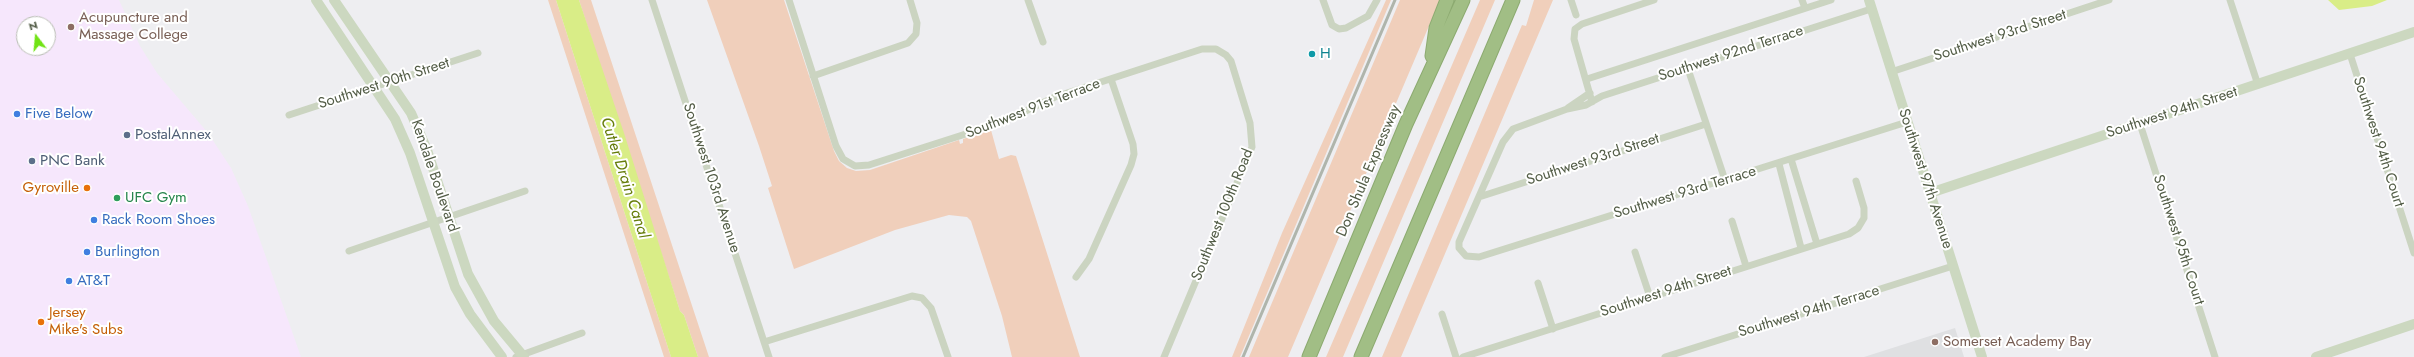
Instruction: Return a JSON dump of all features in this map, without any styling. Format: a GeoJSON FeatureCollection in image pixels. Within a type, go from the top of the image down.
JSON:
{"type":"FeatureCollection","features":[{"type":"Feature","properties":{"kind":"highway"},"geometry":{"type":"LineString","coordinates":[[1429,72],[1436,28],[1447,0]]}},
{"type":"Feature","properties":{"kind":"highway","name":"Don Shula Expressway"},"geometry":{"type":"LineString","coordinates":[[1309,357],[1429,72],[1463,0]]}},
{"type":"Feature","properties":{"kind":"highway"},"geometry":{"type":"LineString","coordinates":[[1361,357],[1512,0]]}},
{"type":"Feature","properties":{"kind":"street","name":"Kendale Boulevard"},"geometry":{"type":"LineString","coordinates":[[316,0],[339,38],[375,86],[403,136],[450,274],[461,299],[477,326],[502,357]]}},
{"type":"Feature","properties":{"kind":"street","name":"Kendale Boulevard"},"geometry":{"type":"LineString","coordinates":[[334,0],[351,27],[392,81],[411,113],[427,150],[468,274],[485,307],[504,336],[521,356]]}},
{"type":"Feature","properties":{"kind":"street","name":"Southwest 103rd Avenue"},"geometry":{"type":"LineString","coordinates":[[652,0],[769,357]]}},
{"type":"Feature","properties":{"kind":"street"},"geometry":{"type":"LineString","coordinates":[[789,0],[813,76],[908,43],[916,34],[917,23],[910,0]]}},
{"type":"Feature","properties":{"kind":"street"},"geometry":{"type":"LineString","coordinates":[[1028,0],[1043,42]]}},
{"type":"Feature","properties":{"kind":"street"},"geometry":{"type":"LineString","coordinates":[[1323,0],[1331,23],[1337,29],[1346,28],[1368,16],[1377,0]]}},
{"type":"Feature","properties":{"kind":"street"},"geometry":{"type":"LineString","coordinates":[[1571,0],[1576,16]]}},
{"type":"Feature","properties":{"kind":"street"},"geometry":{"type":"LineString","coordinates":[[1592,102],[1574,31],[1582,24],[1654,0]]}},
{"type":"Feature","properties":{"kind":"street"},"geometry":{"type":"LineString","coordinates":[[1802,0],[1805,8]]}},
{"type":"Feature","properties":{"kind":"street"},"geometry":{"type":"LineString","coordinates":[[1587,79],[1830,0]]}},
{"type":"Feature","properties":{"kind":"street","name":"Southwest 93rd Street"},"geometry":{"type":"LineString","coordinates":[[1891,72],[2109,0]]}},
{"type":"Feature","properties":{"kind":"street"},"geometry":{"type":"LineString","coordinates":[[2230,0],[2258,85]]}},
{"type":"Feature","properties":{"kind":"street","name":"Southwest 97th Avenue"},"geometry":{"type":"LineString","coordinates":[[1870,4],[1982,357]]}},
{"type":"Feature","properties":{"kind":"street","name":"Southwest 92nd Terrace"},"geometry":{"type":"LineString","coordinates":[[1567,109],[1592,102],[1602,96],[1688,69],[1870,4]]}},
{"type":"Feature","properties":{"kind":"street","name":"Southwest 94th Street"},"geometry":{"type":"LineString","coordinates":[[1930,193],[2414,32]]}},
{"type":"Feature","properties":{"kind":"street","name":"Southwest 91st Terrace"},"geometry":{"type":"LineString","coordinates":[[813,76],[841,156],[851,165],[869,165],[1000,123],[1055,97],[1202,49],[1211,48],[1220,51]]}},
{"type":"Feature","properties":{"kind":"street","name":"Southwest 100th Road"},"geometry":{"type":"LineString","coordinates":[[1164,357],[1252,147],[1250,123],[1231,61],[1220,51]]}},
{"type":"Feature","properties":{"kind":"street","name":"Southwest 90th Street"},"geometry":{"type":"LineString","coordinates":[[289,115],[478,53]]}},
{"type":"Feature","properties":{"kind":"street","name":"Southwest 94th Court"},"geometry":{"type":"LineString","coordinates":[[2350,54],[2414,253]]}},
{"type":"Feature","properties":{"kind":"street"},"geometry":{"type":"LineString","coordinates":[[1688,69],[1725,180]]}},
{"type":"Feature","properties":{"kind":"street"},"geometry":{"type":"LineString","coordinates":[[1076,277],[1089,260],[1131,165],[1134,154],[1133,144],[1111,79]]}},
{"type":"Feature","properties":{"kind":"street"},"geometry":{"type":"LineString","coordinates":[[1479,197],[1503,142],[1510,132],[1518,127],[1567,109],[1590,93]]}},
{"type":"Feature","properties":{"kind":"street","name":"Southwest 93rd Terrace"},"geometry":{"type":"LineString","coordinates":[[1479,197],[1460,242],[1459,248],[1463,254],[1468,257],[1479,257],[1791,160],[1907,122]]}},
{"type":"Feature","properties":{"kind":"street","name":"Southwest 93rd Street"},"geometry":{"type":"LineString","coordinates":[[1479,197],[1706,124]]}},
{"type":"Feature","properties":{"kind":"street","name":"Southwest 95th Court"},"geometry":{"type":"LineString","coordinates":[[2140,124],[2215,357]]}},
{"type":"Feature","properties":{"kind":"street"},"geometry":{"type":"LineString","coordinates":[[1791,160],[1817,244]]}},
{"type":"Feature","properties":{"kind":"street"},"geometry":{"type":"LineString","coordinates":[[1778,164],[1801,248]]}},
{"type":"Feature","properties":{"kind":"street","name":"Southwest 94th Street"},"geometry":{"type":"LineString","coordinates":[[1463,357],[1801,248],[1849,234],[1858,228],[1864,220],[1864,208],[1856,181]]}},
{"type":"Feature","properties":{"kind":"street"},"geometry":{"type":"LineString","coordinates":[[349,250],[525,191]]}},
{"type":"Feature","properties":{"kind":"street"},"geometry":{"type":"LineString","coordinates":[[1732,220],[1746,266]]}},
{"type":"Feature","properties":{"kind":"street"},"geometry":{"type":"LineString","coordinates":[[1635,252],[1650,297]]}},
{"type":"Feature","properties":{"kind":"street","name":"Southwest 94th Terrace"},"geometry":{"type":"LineString","coordinates":[[1665,357],[1953,266]]}},
{"type":"Feature","properties":{"kind":"street"},"geometry":{"type":"LineString","coordinates":[[1538,283],[1553,329]]}},
{"type":"Feature","properties":{"kind":"street"},"geometry":{"type":"LineString","coordinates":[[764,342],[903,297],[920,297],[932,309],[948,357]]}},
{"type":"Feature","properties":{"kind":"street"},"geometry":{"type":"LineString","coordinates":[[1442,314],[1456,357]]}},
{"type":"Feature","properties":{"kind":"street"},"geometry":{"type":"LineString","coordinates":[[2316,357],[2414,324]]}},
{"type":"Feature","properties":{"kind":"street"},"geometry":{"type":"LineString","coordinates":[[521,356],[582,334]]}},
{"type":"Feature","properties":{"kind":"shaded area"},"geometry":{"type":"Polygon","coordinates":[[[0,0],[119,0],[140,46],[157,73],[208,133],[231,168],[248,206],[301,357],[0,357],[0,0]]]}},
{"type":"Feature","properties":{"kind":"shaded area"},"geometry":{"type":"Polygon","coordinates":[[[548,0],[556,0],[671,357],[664,357],[548,0]]]}},
{"type":"Feature","properties":{"kind":"shaded area"},"geometry":{"type":"Polygon","coordinates":[[[579,0],[591,0],[709,357],[698,357],[684,315],[680,311],[579,0]]]}},
{"type":"Feature","properties":{"kind":"shaded area"},"geometry":{"type":"Polygon","coordinates":[[[707,0],[784,0],[834,151],[839,161],[847,168],[856,171],[870,170],[959,140],[960,144],[963,143],[963,139],[991,130],[999,159],[1011,155],[1016,156],[1080,357],[1012,357],[1002,316],[971,221],[967,217],[949,215],[895,230],[794,269],[768,188],[772,186],[707,0]]]}},
{"type":"Feature","properties":{"kind":"shaded area"},"geometry":{"type":"Polygon","coordinates":[[[1386,0],[1391,0],[1240,357],[1232,357],[1282,233],[1386,0]]]}},
{"type":"Feature","properties":{"kind":"shaded area"},"geometry":{"type":"Polygon","coordinates":[[[1400,0],[1440,0],[1288,357],[1249,357],[1400,0]]]}},
{"type":"Feature","properties":{"kind":"shaded area"},"geometry":{"type":"Polygon","coordinates":[[[1480,0],[1495,0],[1343,357],[1326,357],[1480,0]]]}},
{"type":"Feature","properties":{"kind":"shaded area"},"geometry":{"type":"Polygon","coordinates":[[[1534,0],[1553,0],[1401,357],[1382,357],[1522,25],[1526,26],[1534,0]]]}},
{"type":"Feature","properties":{"kind":"shaded area","name":"Somerset Academy Bay"},"geometry":{"type":"Polygon","coordinates":[[[1955,328],[1964,357],[1864,357],[1955,328]]]}},
{"type":"Feature","properties":{"kind":"water","name":"Cutler Drain Canal"},"geometry":{"type":"Polygon","coordinates":[[[556,0],[579,0],[624,133],[680,311],[684,315],[698,357],[671,357],[556,0]]]}},
{"type":"Feature","properties":{"kind":"water"},"geometry":{"type":"Polygon","coordinates":[[[2328,0],[2387,0],[2372,6],[2339,10],[2328,0]]]}},
{"type":"Feature","properties":{"kind":"railway"},"geometry":{"type":"LineString","coordinates":[[1243,357],[1395,0]]}},
{"type":"Feature","properties":{"kind":"place","name":"Acupuncture and Massage College"},"geometry":{"type":"Point","coordinates":[71,27]}},
{"type":"Feature","properties":{"kind":"place","name":"H"},"geometry":{"type":"Point","coordinates":[1312,54]}},
{"type":"Feature","properties":{"kind":"place","name":"Five Below"},"geometry":{"type":"Point","coordinates":[17,114]}},
{"type":"Feature","properties":{"kind":"place","name":"PostalAnnex"},"geometry":{"type":"Point","coordinates":[127,135]}},
{"type":"Feature","properties":{"kind":"place","name":"PNC Bank"},"geometry":{"type":"Point","coordinates":[32,161]}},
{"type":"Feature","properties":{"kind":"place","name":"Gyroville"},"geometry":{"type":"Point","coordinates":[87,188]}},
{"type":"Feature","properties":{"kind":"place","name":"UFC Gym"},"geometry":{"type":"Point","coordinates":[117,198]}},
{"type":"Feature","properties":{"kind":"place","name":"Rack Room Shoes"},"geometry":{"type":"Point","coordinates":[94,220]}},
{"type":"Feature","properties":{"kind":"place","name":"Burlington"},"geometry":{"type":"Point","coordinates":[87,252]}},
{"type":"Feature","properties":{"kind":"place","name":"AT&T"},"geometry":{"type":"Point","coordinates":[69,281]}},
{"type":"Feature","properties":{"kind":"place","name":"Jersey Mike's Subs"},"geometry":{"type":"Point","coordinates":[41,322]}},
{"type":"Feature","properties":{"kind":"place","name":"Somerset Academy Bay"},"geometry":{"type":"Point","coordinates":[1935,342]}}]}
